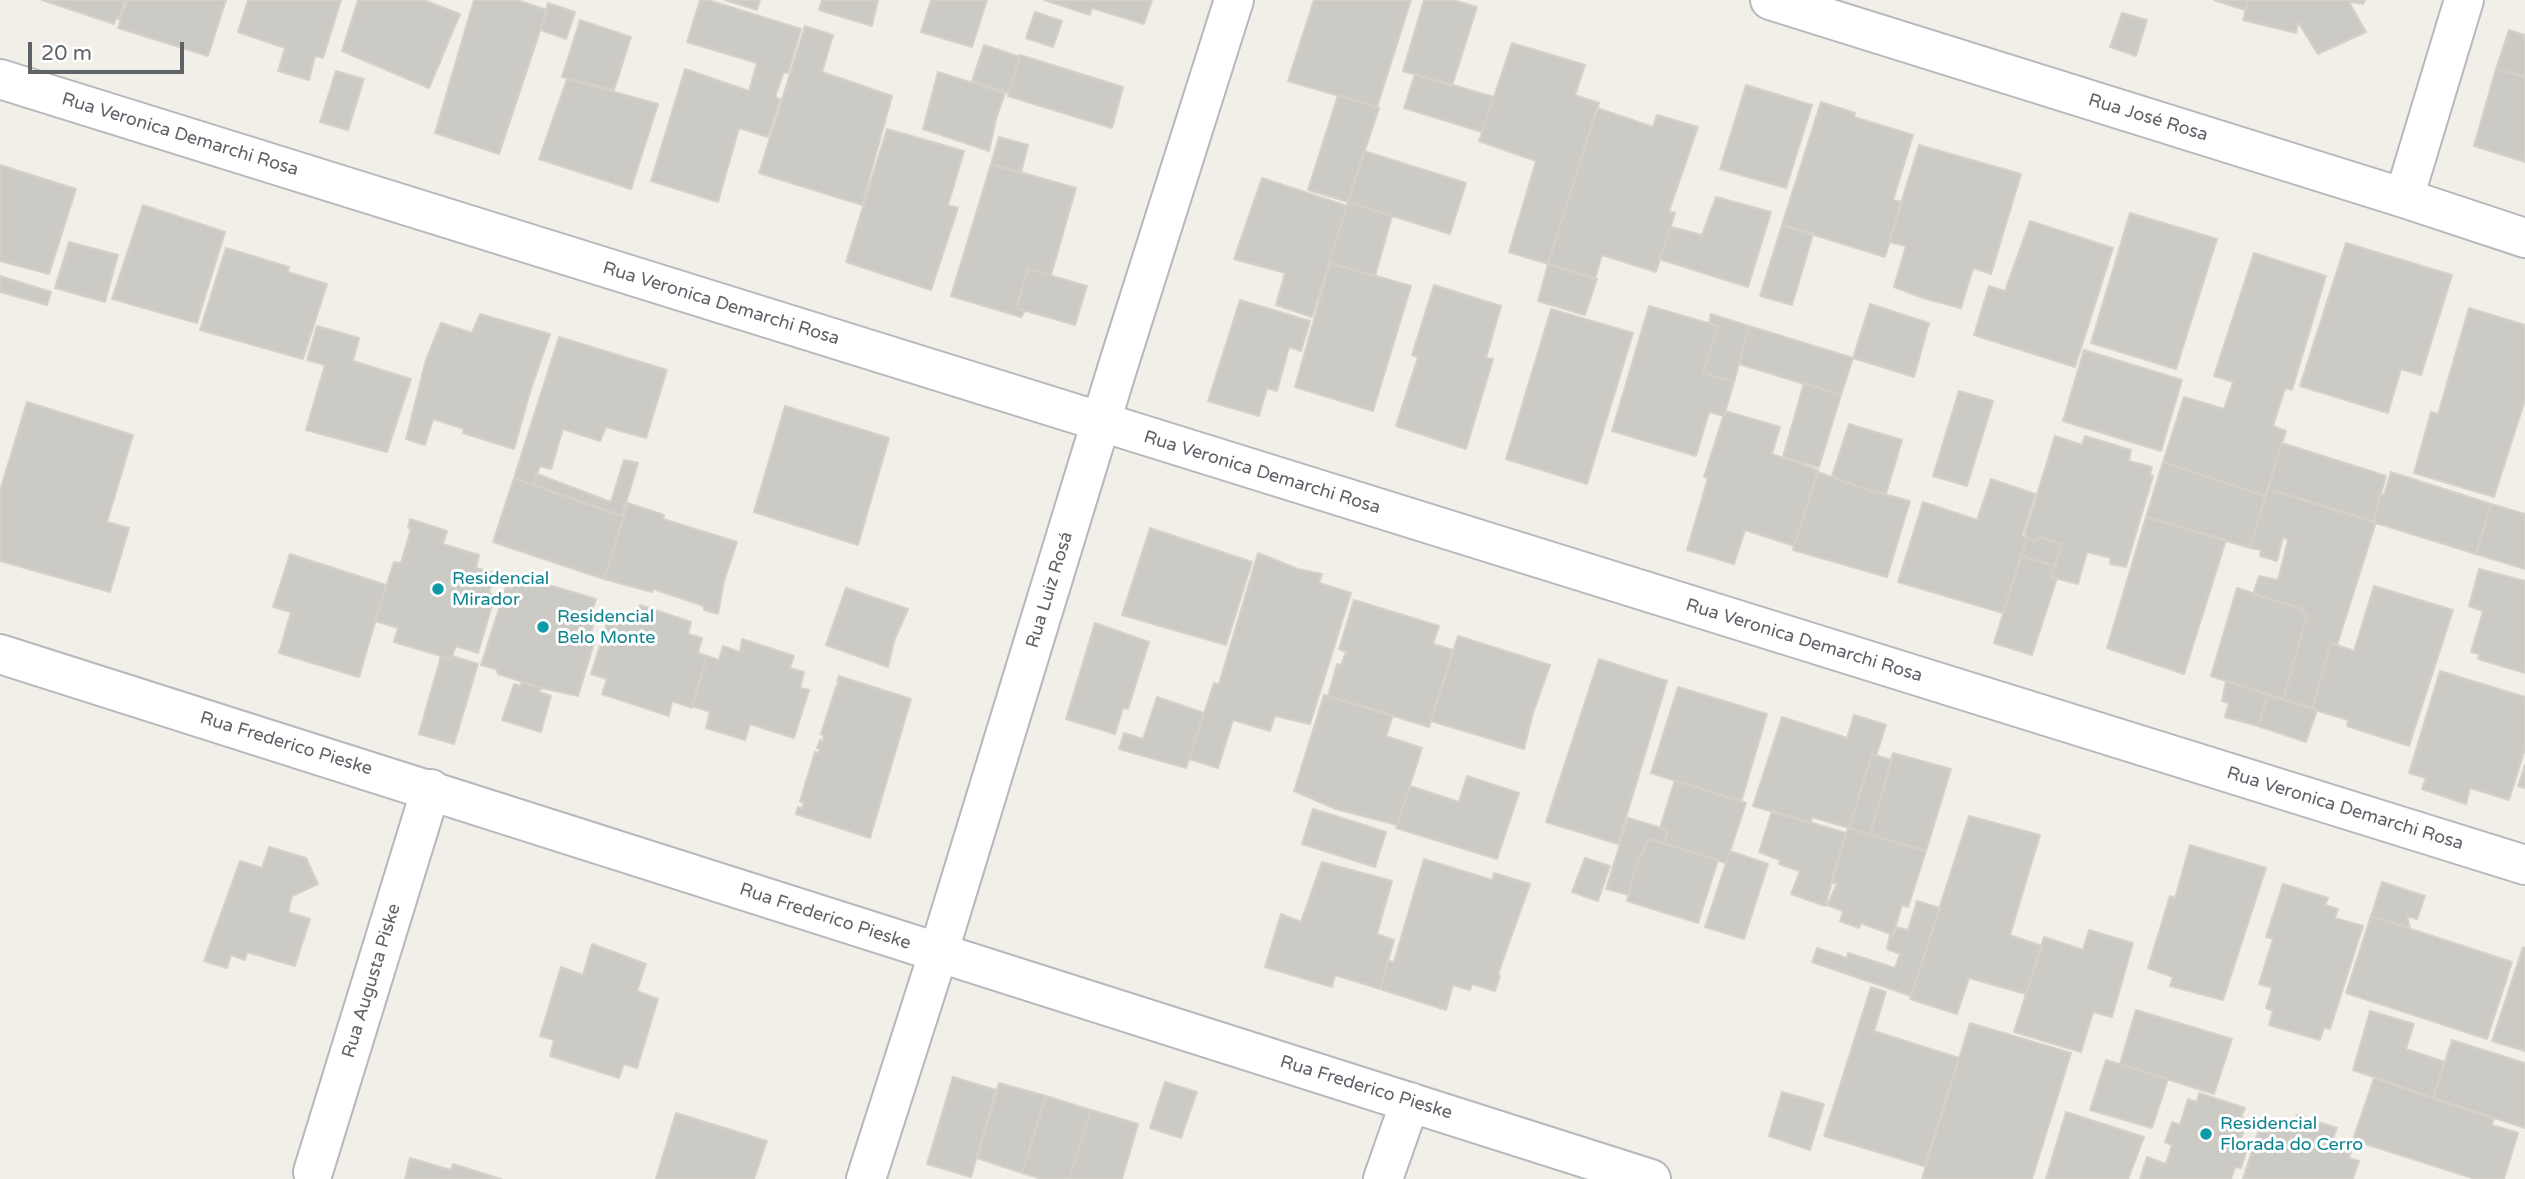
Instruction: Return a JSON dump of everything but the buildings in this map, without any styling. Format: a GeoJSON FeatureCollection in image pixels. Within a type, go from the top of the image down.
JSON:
{"type":"FeatureCollection","features":[{"type":"Feature","properties":{"kind":"street","name":"Rua Luiz Rosá"},"geometry":{"type":"LineString","coordinates":[[866,1179],[1234,0]]}},
{"type":"Feature","properties":{"kind":"street","name":"Rua José Rosa"},"geometry":{"type":"LineString","coordinates":[[1770,0],[2525,238]]}},
{"type":"Feature","properties":{"kind":"street"},"geometry":{"type":"LineString","coordinates":[[2404,198],[2464,0]]}},
{"type":"Feature","properties":{"kind":"street","name":"Rua Veronica Demarchi Rosa"},"geometry":{"type":"LineString","coordinates":[[0,79],[2525,865]]}},
{"type":"Feature","properties":{"kind":"street","name":"Rua Frederico Pieske"},"geometry":{"type":"LineString","coordinates":[[0,654],[1651,1179]]}},
{"type":"Feature","properties":{"kind":"street","name":"Rua Augusta Piske"},"geometry":{"type":"LineString","coordinates":[[313,1172],[431,789]]}},
{"type":"Feature","properties":{"kind":"street"},"geometry":{"type":"LineString","coordinates":[[1383,1179],[1410,1102]]}},
{"type":"Feature","properties":{"kind":"place","name":"Residencial Mirador"},"geometry":{"type":"Point","coordinates":[438,589]}},
{"type":"Feature","properties":{"kind":"place","name":"Residencial Belo Monte"},"geometry":{"type":"Point","coordinates":[543,627]}},
{"type":"Feature","properties":{"kind":"place","name":"Residencial Florada do Cerro"},"geometry":{"type":"Point","coordinates":[2206,1134]}}]}
